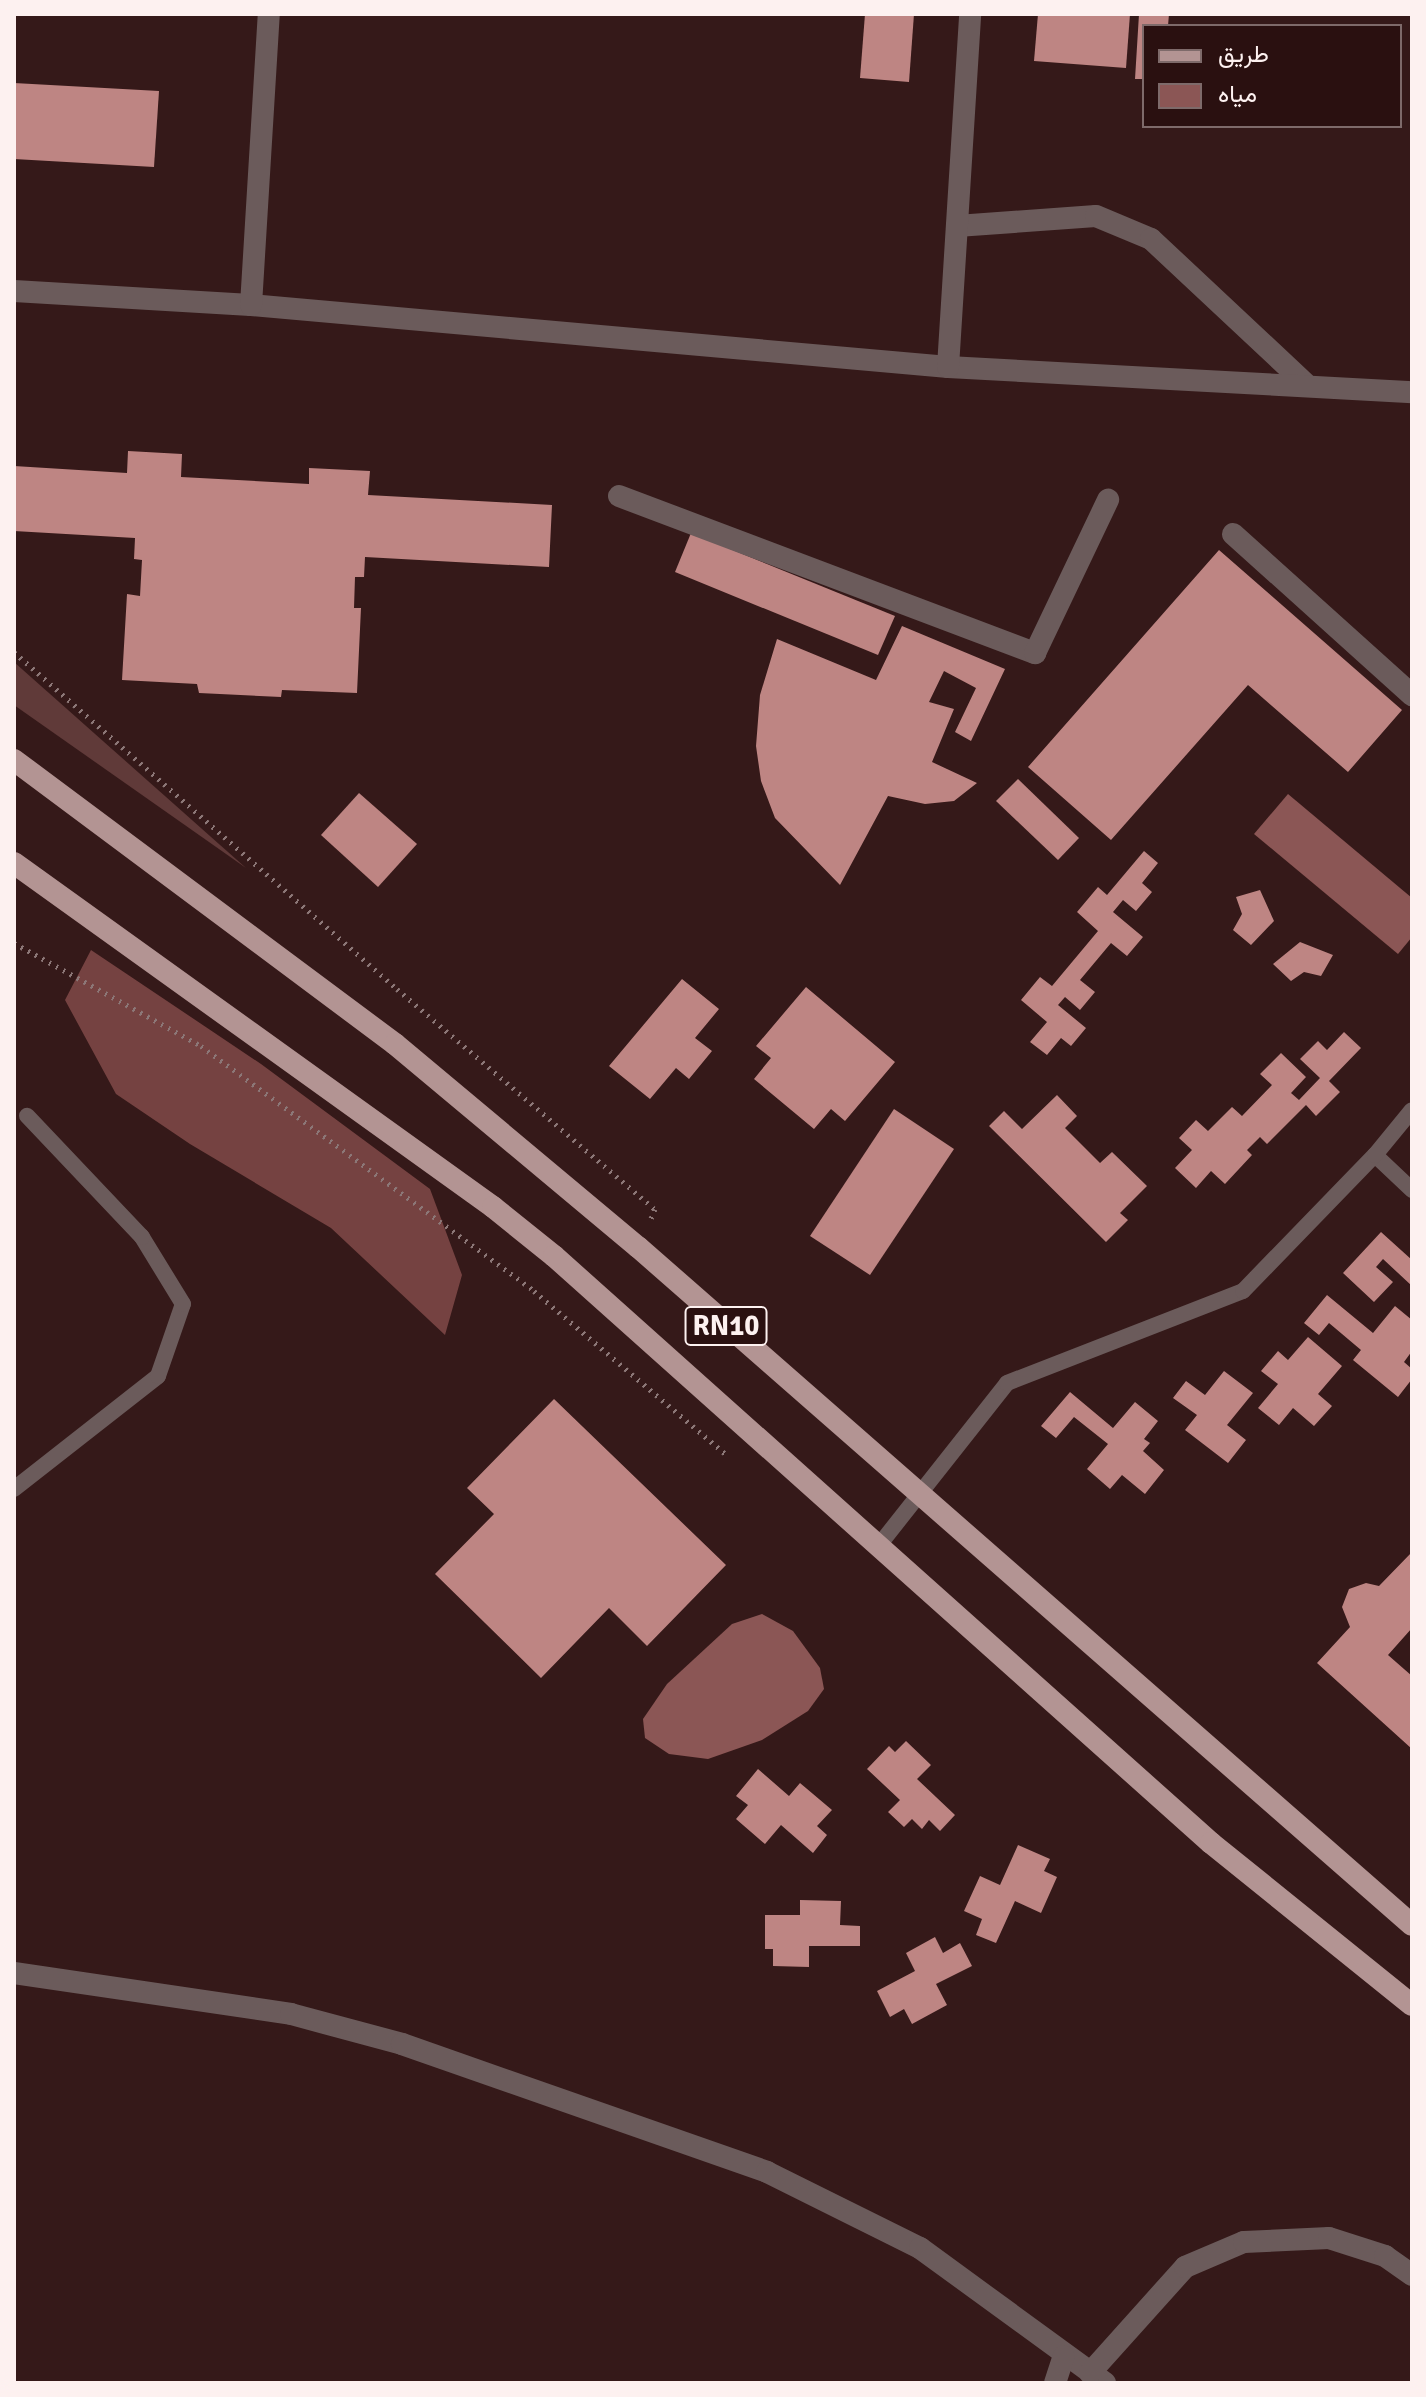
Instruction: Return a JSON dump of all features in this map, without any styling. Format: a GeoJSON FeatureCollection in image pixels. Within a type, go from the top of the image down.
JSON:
{"type":"FeatureCollection","features":[{"type":"Feature","properties":{"kind":"main road","name":"RN10"},"geometry":{"type":"LineString","coordinates":[[14,760],[395,1044],[638,1247],[921,1493],[1045,1607],[1412,1925]]}},
{"type":"Feature","properties":{"kind":"main road","name":"RN10"},"geometry":{"type":"LineString","coordinates":[[14,863],[493,1207],[554,1256],[880,1544],[1211,1843],[1412,2005]]}},
{"type":"Feature","properties":{"kind":"street"},"geometry":{"type":"LineString","coordinates":[[251,305],[269,14]]}},
{"type":"Feature","properties":{"kind":"street"},"geometry":{"type":"LineString","coordinates":[[948,367],[970,14]]}},
{"type":"Feature","properties":{"kind":"street"},"geometry":{"type":"LineString","coordinates":[[957,226],[1096,216],[1151,239],[1305,383]]}},
{"type":"Feature","properties":{"kind":"street"},"geometry":{"type":"LineString","coordinates":[[14,291],[251,305],[948,367],[1305,383],[1412,392]]}},
{"type":"Feature","properties":{"kind":"street"},"geometry":{"type":"LineString","coordinates":[[619,496],[1035,653],[1108,500]]}},
{"type":"Feature","properties":{"kind":"street"},"geometry":{"type":"LineString","coordinates":[[1233,534],[1412,695]]}},
{"type":"Feature","properties":{"kind":"street"},"geometry":{"type":"LineString","coordinates":[[14,1973],[291,2014],[333,2025],[402,2044],[767,2172],[920,2248],[1098,2378],[1185,2267],[1244,2242],[1329,2238],[1385,2256],[1412,2275]]}},
{"type":"Feature","properties":{"kind":"street"},"geometry":{"type":"LineString","coordinates":[[1055,2383],[1064,2356]]}},
{"type":"Feature","properties":{"kind":"lane"},"geometry":{"type":"LineString","coordinates":[[880,1544],[1007,1383],[1243,1291],[1375,1155],[1412,1110]]}},
{"type":"Feature","properties":{"kind":"lane"},"geometry":{"type":"LineString","coordinates":[[14,1489],[158,1376],[183,1304],[142,1237],[27,1116]]}},
{"type":"Feature","properties":{"kind":"lane"},"geometry":{"type":"LineString","coordinates":[[1375,1155],[1412,1190]]}},
{"type":"Feature","properties":{"kind":"path"},"geometry":{"type":"LineString","coordinates":[[14,652],[397,989],[655,1209],[638,1247]]}},
{"type":"Feature","properties":{"kind":"path"},"geometry":{"type":"LineString","coordinates":[[14,943],[201,1046],[534,1291],[739,1466]]}},
{"type":"Feature","properties":{"kind":"shaded area"},"geometry":{"type":"Polygon","coordinates":[[[14,662],[246,868],[14,705],[14,662]]]}},
{"type":"Feature","properties":{"kind":"shaded area"},"geometry":{"type":"Polygon","coordinates":[[[91,950],[261,1064],[430,1189],[462,1275],[445,1335],[331,1228],[190,1144],[116,1094],[65,1000],[91,950]]]}},
{"type":"Feature","properties":{"kind":"water"},"geometry":{"type":"Polygon","coordinates":[[[1288,794],[1412,898],[1412,937],[1398,954],[1254,834],[1288,794]]]}},
{"type":"Feature","properties":{"kind":"water"},"geometry":{"type":"Polygon","coordinates":[[[762,1614],[793,1631],[820,1668],[824,1689],[808,1711],[762,1740],[708,1759],[669,1754],[645,1738],[643,1719],[667,1684],[732,1624],[762,1614]]]}},
{"type":"Feature","properties":{"kind":"building"},"geometry":{"type":"Polygon","coordinates":[[[865,14],[914,14],[909,82],[860,78],[865,14]]]}},
{"type":"Feature","properties":{"kind":"building"},"geometry":{"type":"Polygon","coordinates":[[[1038,14],[1130,14],[1126,68],[1034,61],[1038,14]]]}},
{"type":"Feature","properties":{"kind":"building"},"geometry":{"type":"Polygon","coordinates":[[[1139,14],[1169,14],[1168,24],[1142,24],[1142,79],[1135,79],[1139,14]]]}},
{"type":"Feature","properties":{"kind":"building"},"geometry":{"type":"Polygon","coordinates":[[[14,83],[159,91],[154,167],[14,159],[14,83]]]}},
{"type":"Feature","properties":{"kind":"building"},"geometry":{"type":"Polygon","coordinates":[[[128,451],[182,454],[181,477],[309,484],[309,468],[370,471],[368,495],[552,505],[549,567],[365,557],[364,577],[355,577],[354,608],[361,608],[357,693],[282,690],[281,697],[199,693],[197,684],[122,680],[127,594],[140,596],[142,560],[134,559],[135,538],[14,531],[14,466],[127,473],[128,451]]]}},
{"type":"Feature","properties":{"kind":"building"},"geometry":{"type":"Polygon","coordinates":[[[691,533],[895,616],[878,655],[675,572],[691,533]]]}},
{"type":"Feature","properties":{"kind":"building"},"geometry":{"type":"Polygon","coordinates":[[[1219,550],[1402,710],[1348,772],[1248,685],[1111,840],[1028,767],[1219,550]]]}},
{"type":"Feature","properties":{"kind":"building"},"geometry":{"type":"Polygon","coordinates":[[[902,626],[1005,669],[971,741],[955,732],[976,688],[944,671],[929,702],[954,709],[932,762],[977,783],[954,801],[925,804],[888,796],[840,885],[775,818],[761,781],[756,746],[760,695],[777,639],[876,680],[902,626]]]}},
{"type":"Feature","properties":{"kind":"building"},"geometry":{"type":"Polygon","coordinates":[[[1018,779],[1079,838],[1058,860],[996,801],[1018,779]]]}},
{"type":"Feature","properties":{"kind":"building"},"geometry":{"type":"Polygon","coordinates":[[[359,793],[417,844],[378,887],[321,835],[359,793]]]}},
{"type":"Feature","properties":{"kind":"building"},"geometry":{"type":"Polygon","coordinates":[[[1144,851],[1158,863],[1142,883],[1152,892],[1136,911],[1123,900],[1113,912],[1143,937],[1127,956],[1111,943],[1080,980],[1095,992],[1080,1010],[1065,997],[1058,1005],[1086,1028],[1071,1046],[1061,1038],[1047,1055],[1030,1042],[1047,1022],[1021,1000],[1040,977],[1052,986],[1098,931],[1077,912],[1098,887],[1107,895],[1144,851]]]}},
{"type":"Feature","properties":{"kind":"building"},"geometry":{"type":"Polygon","coordinates":[[[1260,890],[1274,921],[1251,945],[1233,930],[1242,914],[1236,897],[1260,890]]]}},
{"type":"Feature","properties":{"kind":"building"},"geometry":{"type":"Polygon","coordinates":[[[1300,942],[1333,955],[1321,976],[1304,972],[1291,981],[1273,964],[1300,942]]]}},
{"type":"Feature","properties":{"kind":"building"},"geometry":{"type":"Polygon","coordinates":[[[682,979],[719,1009],[695,1038],[712,1051],[689,1079],[676,1068],[650,1099],[609,1066],[682,979]]]}},
{"type":"Feature","properties":{"kind":"building"},"geometry":{"type":"Polygon","coordinates":[[[806,987],[895,1062],[845,1121],[831,1109],[814,1129],[754,1079],[771,1058],[756,1046],[806,987]]]}},
{"type":"Feature","properties":{"kind":"building"},"geometry":{"type":"Polygon","coordinates":[[[1344,1032],[1361,1048],[1329,1081],[1340,1092],[1316,1116],[1306,1105],[1267,1144],[1260,1137],[1247,1150],[1252,1155],[1225,1184],[1211,1171],[1196,1188],[1175,1168],[1192,1150],[1179,1138],[1196,1120],[1208,1131],[1232,1107],[1242,1116],[1272,1085],[1260,1074],[1281,1053],[1306,1077],[1291,1093],[1299,1100],[1320,1078],[1300,1059],[1318,1041],[1327,1050],[1344,1032]]]}},
{"type":"Feature","properties":{"kind":"building"},"geometry":{"type":"Polygon","coordinates":[[[1057,1095],[1077,1116],[1065,1128],[1100,1163],[1112,1152],[1147,1186],[1120,1213],[1128,1220],[1106,1242],[989,1126],[1004,1111],[1022,1129],[1057,1095]]]}},
{"type":"Feature","properties":{"kind":"building"},"geometry":{"type":"Polygon","coordinates":[[[894,1109],[954,1149],[870,1275],[810,1236],[894,1109]]]}},
{"type":"Feature","properties":{"kind":"building"},"geometry":{"type":"Polygon","coordinates":[[[1381,1232],[1412,1260],[1412,1286],[1383,1259],[1376,1267],[1393,1282],[1374,1302],[1343,1273],[1381,1232]]]}},
{"type":"Feature","properties":{"kind":"building"},"geometry":{"type":"Polygon","coordinates":[[[1327,1295],[1373,1333],[1395,1306],[1412,1320],[1412,1351],[1404,1362],[1412,1369],[1412,1379],[1398,1397],[1353,1360],[1361,1350],[1329,1323],[1319,1335],[1304,1323],[1327,1295]]]}},
{"type":"Feature","properties":{"kind":"building"},"geometry":{"type":"Polygon","coordinates":[[[1308,1337],[1342,1366],[1318,1394],[1332,1406],[1314,1426],[1293,1408],[1279,1425],[1258,1408],[1278,1384],[1261,1371],[1278,1351],[1288,1360],[1308,1337]]]}},
{"type":"Feature","properties":{"kind":"building"},"geometry":{"type":"Polygon","coordinates":[[[1224,1371],[1253,1393],[1227,1425],[1246,1440],[1228,1463],[1185,1430],[1197,1415],[1173,1398],[1186,1381],[1205,1395],[1224,1371]]]}},
{"type":"Feature","properties":{"kind":"building"},"geometry":{"type":"Polygon","coordinates":[[[1070,1392],[1113,1428],[1135,1402],[1158,1421],[1144,1439],[1150,1443],[1143,1451],[1164,1470],[1145,1494],[1122,1475],[1110,1489],[1087,1469],[1108,1444],[1074,1417],[1056,1438],[1041,1426],[1070,1392]]]}},
{"type":"Feature","properties":{"kind":"building"},"geometry":{"type":"Polygon","coordinates":[[[554,1399],[726,1565],[647,1646],[609,1608],[541,1678],[435,1574],[494,1514],[467,1488],[554,1399]]]}},
{"type":"Feature","properties":{"kind":"building"},"geometry":{"type":"Polygon","coordinates":[[[1412,1552],[1412,1628],[1388,1655],[1412,1676],[1412,1749],[1317,1663],[1350,1627],[1342,1607],[1349,1589],[1366,1583],[1379,1586],[1412,1552]]]}},
{"type":"Feature","properties":{"kind":"building"},"geometry":{"type":"Polygon","coordinates":[[[906,1741],[931,1765],[917,1779],[955,1815],[940,1831],[929,1820],[922,1829],[912,1819],[904,1827],[888,1812],[900,1800],[867,1769],[889,1746],[895,1752],[906,1741]]]}},
{"type":"Feature","properties":{"kind":"building"},"geometry":{"type":"Polygon","coordinates":[[[758,1769],[789,1796],[800,1783],[832,1810],[817,1826],[827,1835],[813,1853],[781,1825],[765,1844],[736,1819],[748,1805],[736,1796],[758,1769]]]}},
{"type":"Feature","properties":{"kind":"building"},"geometry":{"type":"Polygon","coordinates":[[[1018,1845],[1050,1859],[1044,1871],[1057,1877],[1041,1913],[1015,1901],[996,1943],[976,1935],[982,1919],[964,1911],[980,1876],[1000,1885],[1018,1845]]]}},
{"type":"Feature","properties":{"kind":"building"},"geometry":{"type":"Polygon","coordinates":[[[800,1900],[841,1901],[840,1925],[860,1926],[860,1946],[809,1946],[809,1967],[773,1966],[773,1949],[765,1949],[765,1915],[800,1915],[800,1900]]]}},
{"type":"Feature","properties":{"kind":"building"},"geometry":{"type":"Polygon","coordinates":[[[935,1937],[943,1953],[960,1943],[972,1966],[936,1984],[947,2005],[912,2024],[904,2009],[890,2017],[877,1991],[915,1971],[906,1953],[935,1937]]]}}]}
